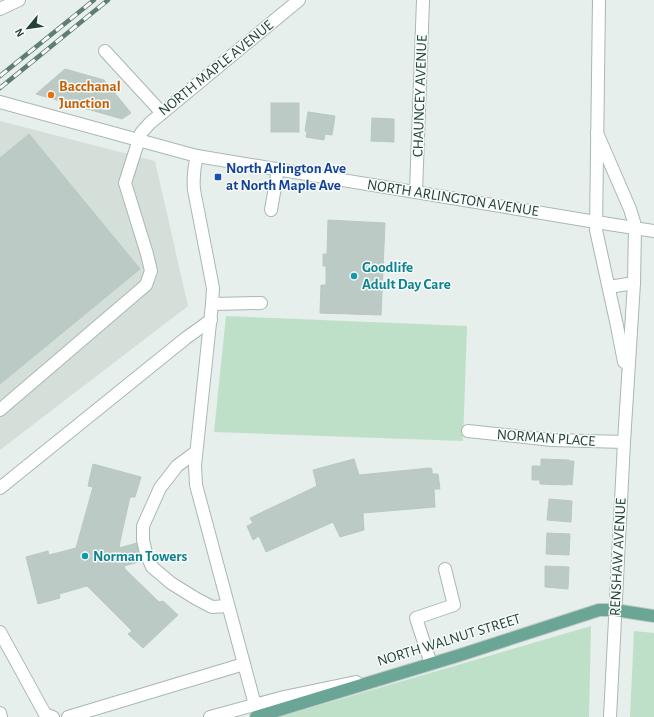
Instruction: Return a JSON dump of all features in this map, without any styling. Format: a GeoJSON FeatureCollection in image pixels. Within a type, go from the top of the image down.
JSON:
{"type":"FeatureCollection","features":[{"type":"Feature","properties":{"kind":"main road","name":"NORTH WALNUT STREET"},"geometry":{"type":"LineString","coordinates":[[256,711],[431,664],[589,612],[599,610],[615,610],[654,616]]}},
{"type":"Feature","properties":{"kind":"street","name":"NORTH MAPLE AVENUE"},"geometry":{"type":"LineString","coordinates":[[0,410],[146,285],[151,271],[125,183],[138,141],[144,128],[299,0]]}},
{"type":"Feature","properties":{"kind":"street","name":"CHAUNCEY AVENUE"},"geometry":{"type":"LineString","coordinates":[[416,192],[423,0]]}},
{"type":"Feature","properties":{"kind":"street","name":"RENSHAW AVENUE"},"geometry":{"type":"LineString","coordinates":[[599,0],[597,237],[609,286],[622,353],[627,397]]}},
{"type":"Feature","properties":{"kind":"street"},"geometry":{"type":"LineString","coordinates":[[0,9],[14,1]]}},
{"type":"Feature","properties":{"kind":"street"},"geometry":{"type":"LineString","coordinates":[[105,51],[162,113]]}},
{"type":"Feature","properties":{"kind":"street","name":"NORTH ARLINGTON AVENUE"},"geometry":{"type":"LineString","coordinates":[[0,102],[197,156],[654,231]]}},
{"type":"Feature","properties":{"kind":"street","name":"RENSHAW AVENUE"},"geometry":{"type":"LineString","coordinates":[[597,132],[630,209],[635,228],[634,284],[624,442],[610,717]]}},
{"type":"Feature","properties":{"kind":"street"},"geometry":{"type":"LineString","coordinates":[[197,156],[194,166],[194,190],[213,288],[211,320],[196,452],[196,485],[256,711],[210,717]]}},
{"type":"Feature","properties":{"kind":"street"},"geometry":{"type":"LineString","coordinates":[[271,210],[278,169]]}},
{"type":"Feature","properties":{"kind":"street"},"geometry":{"type":"LineString","coordinates":[[609,286],[634,284]]}},
{"type":"Feature","properties":{"kind":"street"},"geometry":{"type":"LineString","coordinates":[[212,304],[262,304]]}},
{"type":"Feature","properties":{"kind":"street"},"geometry":{"type":"LineString","coordinates":[[0,488],[180,342],[211,320]]}},
{"type":"Feature","properties":{"kind":"street","name":"NORMAN PLACE"},"geometry":{"type":"LineString","coordinates":[[468,431],[552,440],[624,442]]}},
{"type":"Feature","properties":{"kind":"street"},"geometry":{"type":"LineString","coordinates":[[196,452],[177,466],[160,488],[143,526],[143,540],[152,568],[171,583],[212,607],[228,606]]}},
{"type":"Feature","properties":{"kind":"street"},"geometry":{"type":"LineString","coordinates":[[431,664],[416,618],[454,605],[445,570]]}},
{"type":"Feature","properties":{"kind":"street"},"geometry":{"type":"LineString","coordinates":[[0,632],[45,714],[53,717]]}},
{"type":"Feature","properties":{"kind":"street"},"geometry":{"type":"LineString","coordinates":[[68,717],[244,664]]}},
{"type":"Feature","properties":{"kind":"street"},"geometry":{"type":"LineString","coordinates":[[0,713],[1,717]]}},
{"type":"Feature","properties":{"kind":"shaded area"},"geometry":{"type":"Polygon","coordinates":[[[0,121],[155,161],[188,306],[0,450],[0,121]]]}},
{"type":"Feature","properties":{"kind":"green space"},"geometry":{"type":"Polygon","coordinates":[[[226,316],[467,326],[463,441],[214,432],[226,316]]]}},
{"type":"Feature","properties":{"kind":"green space"},"geometry":{"type":"Polygon","coordinates":[[[591,626],[589,717],[279,717],[591,626]]]}},
{"type":"Feature","properties":{"kind":"green space"},"geometry":{"type":"Polygon","coordinates":[[[634,631],[654,633],[654,717],[630,717],[634,631]]]}},
{"type":"Feature","properties":{"kind":"building"},"geometry":{"type":"Polygon","coordinates":[[[65,69],[104,80],[131,113],[122,119],[36,94],[65,69]]]}},
{"type":"Feature","properties":{"kind":"building"},"geometry":{"type":"Polygon","coordinates":[[[271,103],[299,103],[299,132],[271,132],[271,103]]]}},
{"type":"Feature","properties":{"kind":"building"},"geometry":{"type":"Polygon","coordinates":[[[308,112],[335,116],[332,135],[325,134],[324,140],[306,137],[307,132],[305,131],[308,112]]]}},
{"type":"Feature","properties":{"kind":"building"},"geometry":{"type":"Polygon","coordinates":[[[372,118],[394,119],[394,142],[371,141],[372,118]]]}},
{"type":"Feature","properties":{"kind":"building"},"geometry":{"type":"Polygon","coordinates":[[[29,134],[140,269],[0,384],[0,158],[29,134]]]}},
{"type":"Feature","properties":{"kind":"building","name":"Goodlife Adult Day Care"},"geometry":{"type":"Polygon","coordinates":[[[328,220],[385,223],[381,315],[320,313],[321,285],[326,285],[326,266],[323,266],[323,254],[327,254],[328,220]]]}},
{"type":"Feature","properties":{"kind":"building"},"geometry":{"type":"Polygon","coordinates":[[[354,459],[359,475],[432,469],[432,474],[438,474],[440,489],[434,489],[435,507],[363,513],[364,530],[340,537],[333,522],[266,552],[259,536],[253,540],[247,526],[253,523],[250,518],[317,486],[313,470],[354,459]]]}},
{"type":"Feature","properties":{"kind":"building"},"geometry":{"type":"Polygon","coordinates":[[[541,459],[574,461],[572,485],[540,484],[540,480],[532,480],[532,466],[541,466],[541,459]]]}},
{"type":"Feature","properties":{"kind":"building","name":"Norman Towers"},"geometry":{"type":"Polygon","coordinates":[[[93,464],[141,477],[135,497],[130,497],[119,548],[137,543],[142,561],[124,566],[125,569],[159,602],[163,601],[178,615],[143,648],[128,634],[132,631],[87,586],[59,594],[60,598],[38,604],[26,557],[48,551],[49,555],[76,548],[93,487],[88,486],[93,464]]]}},
{"type":"Feature","properties":{"kind":"building"},"geometry":{"type":"Polygon","coordinates":[[[549,499],[572,501],[571,522],[547,520],[549,499]]]}},
{"type":"Feature","properties":{"kind":"building"},"geometry":{"type":"Polygon","coordinates":[[[547,533],[570,534],[569,555],[546,554],[547,533]]]}},
{"type":"Feature","properties":{"kind":"building"},"geometry":{"type":"Polygon","coordinates":[[[545,566],[569,567],[568,589],[545,587],[545,566]]]}},
{"type":"Feature","properties":{"kind":"railway"},"geometry":{"type":"LineString","coordinates":[[0,76],[94,0]]}},
{"type":"Feature","properties":{"kind":"railway"},"geometry":{"type":"LineString","coordinates":[[0,88],[108,0]]}},
{"type":"Feature","properties":{"kind":"place","name":"Bacchanal Junction"},"geometry":{"type":"Point","coordinates":[51,95]}},
{"type":"Feature","properties":{"kind":"place","name":"North Arlington Ave at North Maple Ave"},"geometry":{"type":"Point","coordinates":[218,177]}},
{"type":"Feature","properties":{"kind":"place","name":"Goodlife Adult Day Care"},"geometry":{"type":"Point","coordinates":[354,276]}},
{"type":"Feature","properties":{"kind":"place","name":"Norman Towers"},"geometry":{"type":"Point","coordinates":[85,556]}}]}
